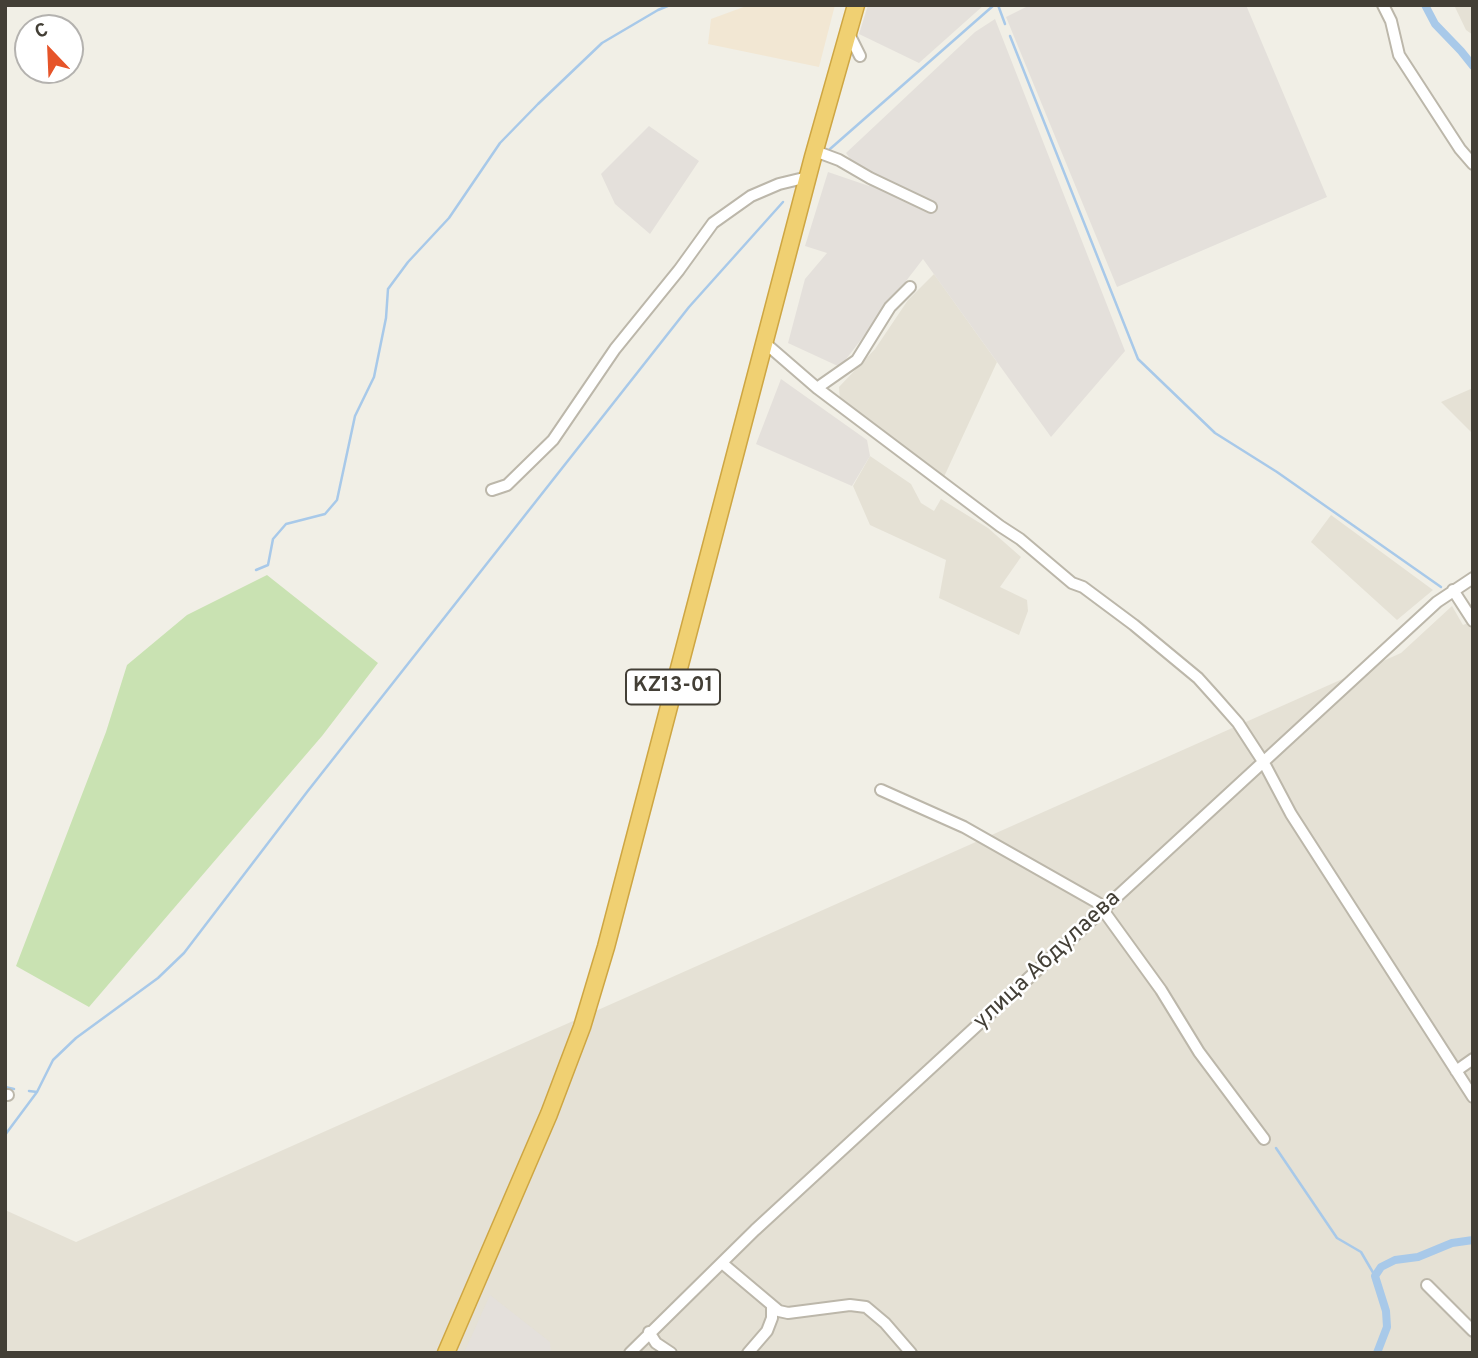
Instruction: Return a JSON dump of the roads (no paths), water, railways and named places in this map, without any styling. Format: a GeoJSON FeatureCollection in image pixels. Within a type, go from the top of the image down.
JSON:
{"type":"FeatureCollection","features":[{"type":"Feature","properties":{"kind":"highway","name":"KZ13-01"},"geometry":{"type":"LineString","coordinates":[[446,1353],[549,1114],[582,1027],[609,935],[808,177],[856,5]]}},
{"type":"Feature","properties":{"kind":"street"},"geometry":{"type":"LineString","coordinates":[[1383,5],[1391,21],[1399,55],[1460,149],[1473,164]]}},
{"type":"Feature","properties":{"kind":"street"},"geometry":{"type":"LineString","coordinates":[[848,32],[860,56]]}},
{"type":"Feature","properties":{"kind":"street"},"geometry":{"type":"LineString","coordinates":[[815,151],[839,160],[931,207]]}},
{"type":"Feature","properties":{"kind":"street"},"geometry":{"type":"LineString","coordinates":[[839,160],[851,153]]}},
{"type":"Feature","properties":{"kind":"street"},"geometry":{"type":"LineString","coordinates":[[492,490],[507,485],[553,440],[615,349],[680,270],[713,223],[751,196],[779,184],[808,177]]}},
{"type":"Feature","properties":{"kind":"street"},"geometry":{"type":"LineString","coordinates":[[817,388],[857,360],[890,307],[910,287]]}},
{"type":"Feature","properties":{"kind":"street"},"geometry":{"type":"LineString","coordinates":[[765,343],[817,388],[1020,539],[1072,583],[1083,587],[1145,634],[1198,678],[1238,723],[1360,929],[1473,1097]]}},
{"type":"Feature","properties":{"kind":"street","name":"улица Абдулаева"},"geometry":{"type":"LineString","coordinates":[[630,1353],[755,1230],[1104,909],[1452,590],[1473,578]]}},
{"type":"Feature","properties":{"kind":"street"},"geometry":{"type":"LineString","coordinates":[[1452,590],[1473,621]]}},
{"type":"Feature","properties":{"kind":"street"},"geometry":{"type":"LineString","coordinates":[[881,790],[964,827],[1092,898],[1104,909],[1161,990],[1199,1052],[1264,1139]]}},
{"type":"Feature","properties":{"kind":"street"},"geometry":{"type":"LineString","coordinates":[[1456,1071],[1473,1059]]}},
{"type":"Feature","properties":{"kind":"street"},"geometry":{"type":"LineString","coordinates":[[722,1263],[772,1308],[788,1313],[850,1305],[866,1307],[886,1323],[911,1353]]}},
{"type":"Feature","properties":{"kind":"street"},"geometry":{"type":"LineString","coordinates":[[1427,1286],[1473,1331]]}},
{"type":"Feature","properties":{"kind":"street"},"geometry":{"type":"LineString","coordinates":[[748,1353],[767,1331],[772,1318],[772,1308]]}},
{"type":"Feature","properties":{"kind":"street"},"geometry":{"type":"LineString","coordinates":[[649,1332],[656,1343],[671,1353]]}},
{"type":"Feature","properties":{"kind":"waterway"},"geometry":{"type":"LineString","coordinates":[[256,570],[268,565],[273,539],[286,524],[325,514],[337,500],[355,416],[374,377],[386,318],[388,289],[408,262],[449,218],[500,143],[538,104],[602,43],[670,5]]}},
{"type":"Feature","properties":{"kind":"waterway"},"geometry":{"type":"LineString","coordinates":[[830,149],[994,5]]}},
{"type":"Feature","properties":{"kind":"waterway"},"geometry":{"type":"LineString","coordinates":[[998,5],[1005,24]]}},
{"type":"Feature","properties":{"kind":"waterway"},"geometry":{"type":"LineString","coordinates":[[1425,5],[1435,24],[1473,66]]}},
{"type":"Feature","properties":{"kind":"waterway"},"geometry":{"type":"LineString","coordinates":[[1010,36],[1138,359],[1215,433],[1277,472],[1441,587]]}},
{"type":"Feature","properties":{"kind":"waterway"},"geometry":{"type":"LineString","coordinates":[[5,1135],[37,1092],[53,1060],[76,1038],[158,978],[184,953],[307,792],[689,307],[783,202]]}},
{"type":"Feature","properties":{"kind":"waterway"},"geometry":{"type":"LineString","coordinates":[[5,1087],[14,1089]]}},
{"type":"Feature","properties":{"kind":"waterway"},"geometry":{"type":"LineString","coordinates":[[29,1091],[37,1092]]}},
{"type":"Feature","properties":{"kind":"waterway"},"geometry":{"type":"LineString","coordinates":[[1276,1148],[1337,1238],[1361,1252],[1375,1276]]}},
{"type":"Feature","properties":{"kind":"waterway"},"geometry":{"type":"LineString","coordinates":[[1377,1353],[1387,1327],[1386,1311],[1375,1276],[1381,1267],[1395,1260],[1418,1257],[1452,1243],[1473,1240]]}}]}
